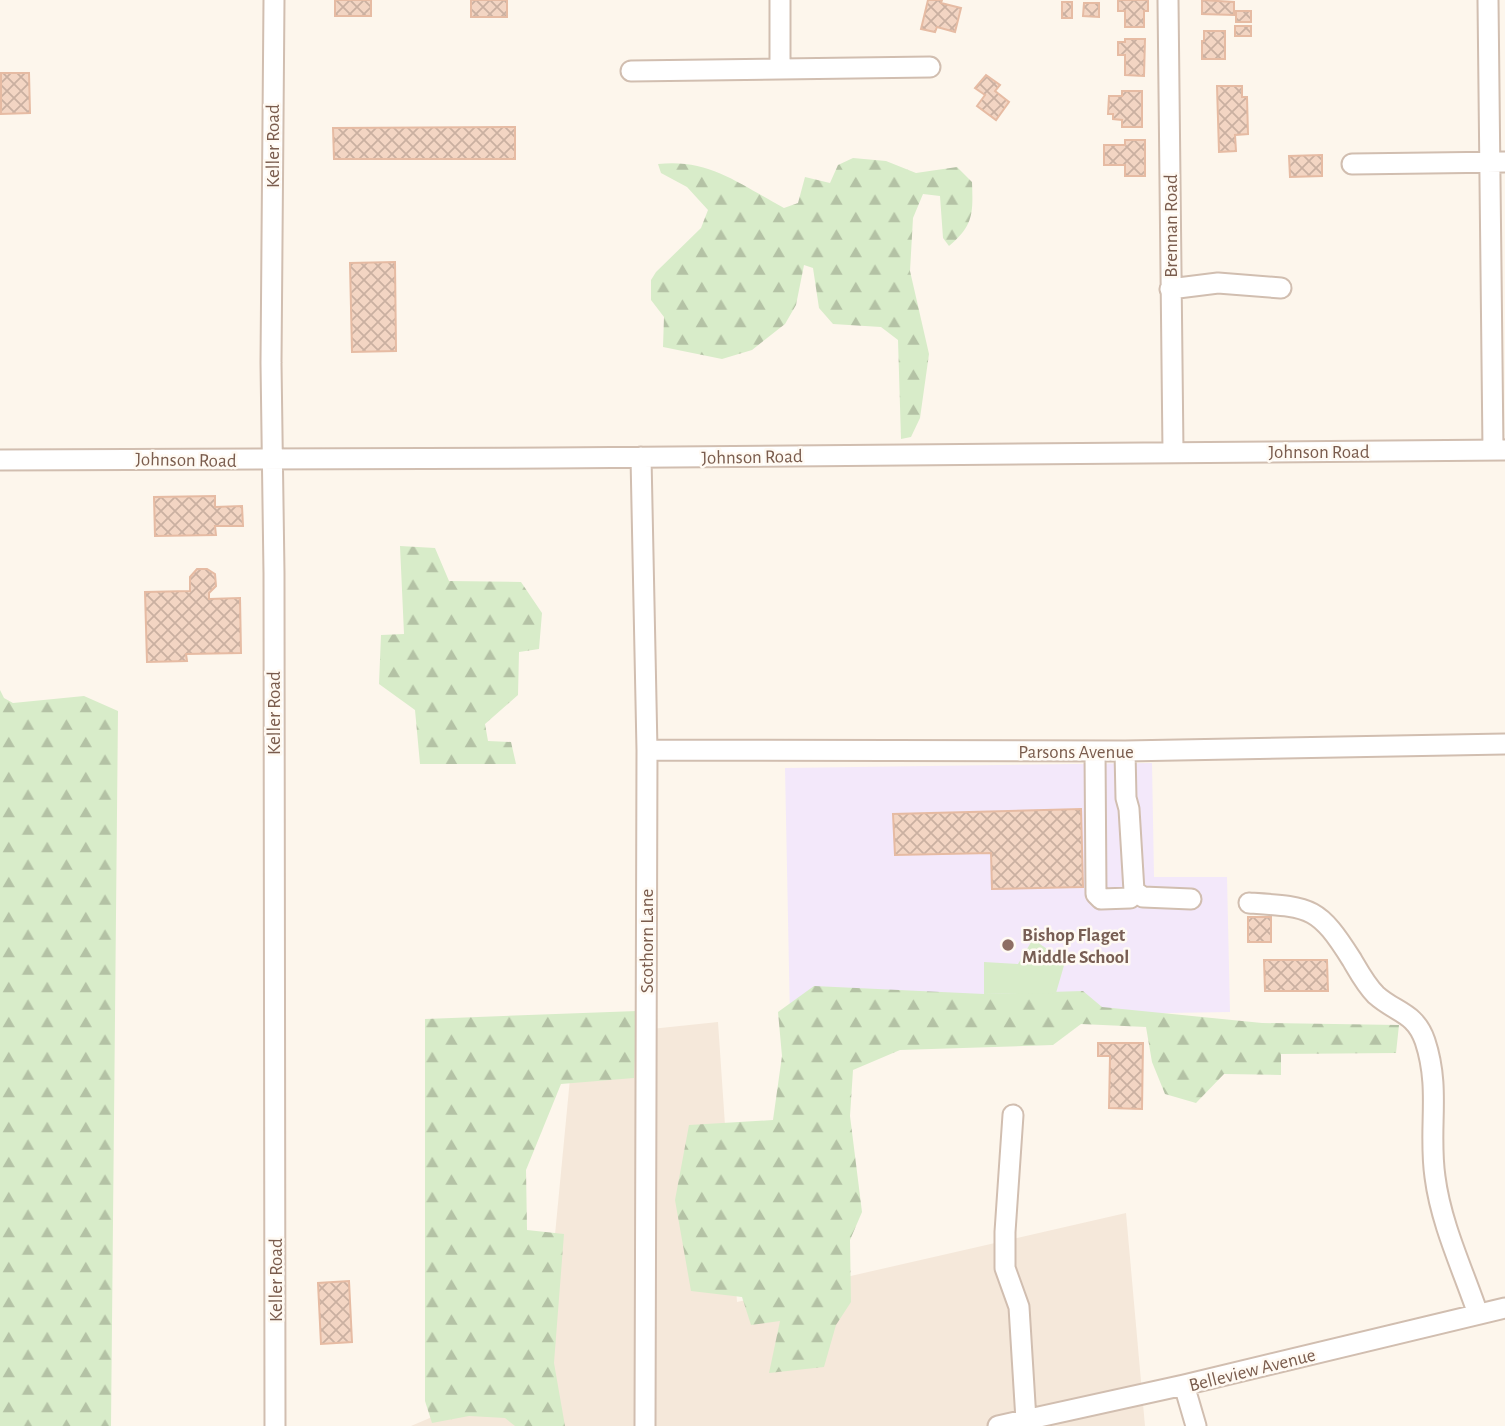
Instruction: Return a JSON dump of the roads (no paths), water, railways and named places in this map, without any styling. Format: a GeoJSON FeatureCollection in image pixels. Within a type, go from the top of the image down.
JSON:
{"type":"FeatureCollection","features":[{"type":"Feature","properties":{"kind":"street","name":"Keller Road"},"geometry":{"type":"LineString","coordinates":[[274,0],[271,363],[275,1426]]}},
{"type":"Feature","properties":{"kind":"street"},"geometry":{"type":"LineString","coordinates":[[780,0],[780,69]]}},
{"type":"Feature","properties":{"kind":"street","name":"Brennan Road"},"geometry":{"type":"LineString","coordinates":[[1168,0],[1173,452]]}},
{"type":"Feature","properties":{"kind":"street"},"geometry":{"type":"LineString","coordinates":[[1488,0],[1497,162],[1499,450]]}},
{"type":"Feature","properties":{"kind":"street"},"geometry":{"type":"LineString","coordinates":[[631,71],[930,67]]}},
{"type":"Feature","properties":{"kind":"street"},"geometry":{"type":"LineString","coordinates":[[1352,164],[1497,162]]}},
{"type":"Feature","properties":{"kind":"street"},"geometry":{"type":"LineString","coordinates":[[1170,289],[1218,283],[1281,288]]}},
{"type":"Feature","properties":{"kind":"street","name":"Johnson Road"},"geometry":{"type":"LineString","coordinates":[[0,460],[1499,450]]}},
{"type":"Feature","properties":{"kind":"street","name":"Scothorn Lane"},"geometry":{"type":"LineString","coordinates":[[641,457],[647,750],[645,1426]]}},
{"type":"Feature","properties":{"kind":"street","name":"Parsons Avenue"},"geometry":{"type":"LineString","coordinates":[[647,750],[1125,751],[1505,744]]}},
{"type":"Feature","properties":{"kind":"street"},"geometry":{"type":"LineString","coordinates":[[1095,751],[1096,894],[1101,899],[1130,898],[1134,891],[1125,751]]}},
{"type":"Feature","properties":{"kind":"street"},"geometry":{"type":"LineString","coordinates":[[1134,891],[1143,897],[1191,899]]}},
{"type":"Feature","properties":{"kind":"street"},"geometry":{"type":"LineString","coordinates":[[1249,903],[1296,906],[1320,917],[1335,932],[1377,996],[1418,1024],[1433,1069],[1435,1100],[1432,1158],[1435,1182],[1478,1314]]}},
{"type":"Feature","properties":{"kind":"street"},"geometry":{"type":"LineString","coordinates":[[1013,1115],[1005,1268],[1019,1307],[1026,1420]]}},
{"type":"Feature","properties":{"kind":"street","name":"Belleview Avenue"},"geometry":{"type":"LineString","coordinates":[[998,1426],[1184,1385],[1505,1308]]}},
{"type":"Feature","properties":{"kind":"street"},"geometry":{"type":"LineString","coordinates":[[1184,1385],[1196,1426]]}},
{"type":"Feature","properties":{"kind":"place","name":"Bishop Flaget Middle School"},"geometry":{"type":"Point","coordinates":[1008,945]}}]}
